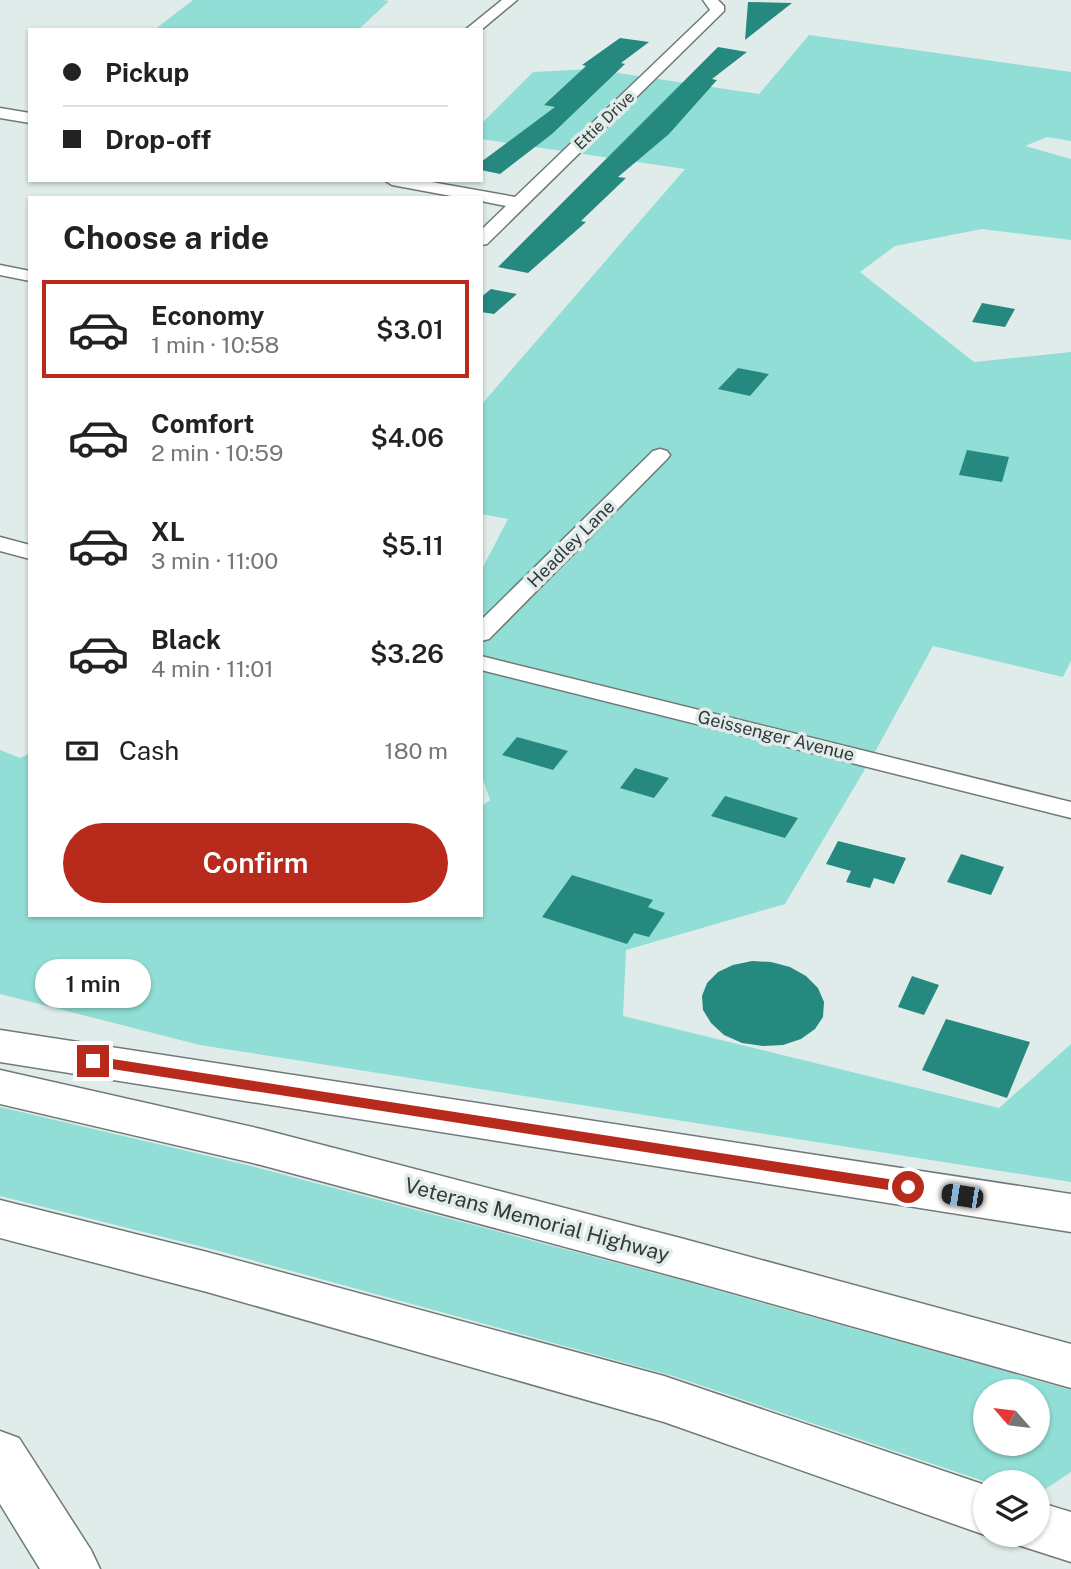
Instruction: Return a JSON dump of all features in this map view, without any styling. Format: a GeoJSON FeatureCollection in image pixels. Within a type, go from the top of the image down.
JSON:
{"type":"FeatureCollection","features":[{"type":"Feature","properties":{"kind":"highway"},"geometry":{"type":"LineString","coordinates":[[0,1046],[1071,1213]]}},
{"type":"Feature","properties":{"kind":"highway","name":"Veterans Memorial Highway"},"geometry":{"type":"LineString","coordinates":[[0,1087],[261,1147],[684,1259],[1071,1366]]}},
{"type":"Feature","properties":{"kind":"highway"},"geometry":{"type":"LineString","coordinates":[[0,1219],[207,1272],[664,1399],[973,1506]]}},
{"type":"Feature","properties":{"kind":"highway"},"geometry":{"type":"LineString","coordinates":[[0,1455],[71,1569]]}},
{"type":"Feature","properties":{"kind":"highway"},"geometry":{"type":"LineString","coordinates":[[1050,1531],[1071,1537]]}},
{"type":"Feature","properties":{"kind":"street"},"geometry":{"type":"LineString","coordinates":[[475,28],[510,0]]}},
{"type":"Feature","properties":{"kind":"street","name":"Ettie Drive"},"geometry":{"type":"LineString","coordinates":[[483,238],[717,11],[710,0]]}},
{"type":"Feature","properties":{"kind":"street"},"geometry":{"type":"LineString","coordinates":[[0,113],[28,118]]}},
{"type":"Feature","properties":{"kind":"street"},"geometry":{"type":"LineString","coordinates":[[403,182],[480,196]]}},
{"type":"Feature","properties":{"kind":"street"},"geometry":{"type":"LineString","coordinates":[[483,196],[519,203]]}},
{"type":"Feature","properties":{"kind":"street"},"geometry":{"type":"LineString","coordinates":[[0,270],[28,276]]}},
{"type":"Feature","properties":{"kind":"street","name":"Headley Lane"},"geometry":{"type":"LineString","coordinates":[[483,632],[660,455]]}},
{"type":"Feature","properties":{"kind":"street"},"geometry":{"type":"LineString","coordinates":[[0,544],[28,551]]}},
{"type":"Feature","properties":{"kind":"street","name":"Geissenger Avenue"},"geometry":{"type":"LineString","coordinates":[[483,663],[1071,810]]}},
{"type":"Feature","properties":{"kind":"shaded area"},"geometry":{"type":"Polygon","coordinates":[[[193,0],[389,1],[360,28],[157,28],[193,0]]]}},
{"type":"Feature","properties":{"kind":"shaded area"},"geometry":{"type":"Polygon","coordinates":[[[809,35],[1071,72],[1071,141],[1047,137],[1025,146],[1071,159],[1071,240],[982,229],[895,246],[860,272],[974,362],[1071,352],[1071,661],[1063,677],[933,646],[871,759],[785,904],[626,950],[623,1016],[999,1108],[1071,1044],[1071,1182],[200,1045],[0,994],[0,750],[20,758],[28,754],[28,917],[483,917],[483,805],[490,800],[483,780],[483,567],[508,519],[483,514],[483,403],[685,169],[483,139],[483,122],[533,72],[591,69],[759,94],[809,35]]]}},
{"type":"Feature","properties":{"kind":"shaded area"},"geometry":{"type":"Polygon","coordinates":[[[0,1107],[251,1166],[677,1279],[1032,1379],[973,1379],[973,1456],[1050,1456],[1050,1384],[1071,1390],[1071,1472],[1050,1486],[1050,1470],[973,1470],[973,1478],[673,1376],[219,1251],[0,1196],[0,1107]]]}},
{"type":"Feature","properties":{"kind":"building"},"geometry":{"type":"Polygon","coordinates":[[[748,2],[792,3],[745,40],[748,2]]]}},
{"type":"Feature","properties":{"kind":"building"},"geometry":{"type":"Polygon","coordinates":[[[620,38],[649,42],[621,63],[625,64],[552,134],[500,174],[483,170],[483,161],[555,107],[544,105],[586,66],[582,65],[620,38]]]}},
{"type":"Feature","properties":{"kind":"building"},"geometry":{"type":"Polygon","coordinates":[[[718,47],[747,52],[712,79],[717,80],[669,134],[618,177],[626,178],[581,221],[586,222],[528,273],[498,267],[718,47]]]}},
{"type":"Feature","properties":{"kind":"building"},"geometry":{"type":"Polygon","coordinates":[[[491,289],[517,294],[494,314],[483,312],[483,295],[491,289]]]}},
{"type":"Feature","properties":{"kind":"building"},"geometry":{"type":"Polygon","coordinates":[[[982,303],[1015,309],[1005,327],[972,322],[982,303]]]}},
{"type":"Feature","properties":{"kind":"building"},"geometry":{"type":"Polygon","coordinates":[[[738,368],[769,374],[750,396],[718,389],[738,368]]]}},
{"type":"Feature","properties":{"kind":"building"},"geometry":{"type":"Polygon","coordinates":[[[967,450],[1009,457],[1002,482],[959,475],[967,450]]]}},
{"type":"Feature","properties":{"kind":"building"},"geometry":{"type":"Polygon","coordinates":[[[517,737],[568,751],[553,770],[502,755],[517,737]]]}},
{"type":"Feature","properties":{"kind":"building"},"geometry":{"type":"Polygon","coordinates":[[[635,768],[669,778],[654,798],[620,788],[635,768]]]}},
{"type":"Feature","properties":{"kind":"building"},"geometry":{"type":"Polygon","coordinates":[[[725,796],[798,818],[785,838],[711,816],[725,796]]]}},
{"type":"Feature","properties":{"kind":"building"},"geometry":{"type":"Polygon","coordinates":[[[838,841],[906,858],[894,884],[874,878],[870,888],[846,882],[851,871],[826,864],[838,841]]]}},
{"type":"Feature","properties":{"kind":"building"},"geometry":{"type":"Polygon","coordinates":[[[961,854],[1004,867],[991,895],[947,882],[961,854]]]}},
{"type":"Feature","properties":{"kind":"building"},"geometry":{"type":"Polygon","coordinates":[[[572,875],[653,900],[648,907],[665,913],[649,937],[634,933],[627,944],[542,917],[572,875]]]}},
{"type":"Feature","properties":{"kind":"building"},"geometry":{"type":"Polygon","coordinates":[[[752,961],[790,967],[806,976],[818,988],[824,1002],[823,1017],[815,1029],[801,1039],[783,1045],[763,1046],[742,1043],[724,1035],[711,1023],[703,1010],[702,996],[707,983],[718,972],[752,961]]]}},
{"type":"Feature","properties":{"kind":"building"},"geometry":{"type":"Polygon","coordinates":[[[912,976],[939,985],[924,1015],[898,1007],[912,976]]]}},
{"type":"Feature","properties":{"kind":"building"},"geometry":{"type":"Polygon","coordinates":[[[946,1019],[1030,1042],[1007,1098],[922,1070],[946,1019]]]}},
{"type":"Feature","properties":{"kind":"route"},"geometry":{"type":"LineString","coordinates":[[93,1061],[908,1187]]}}]}
